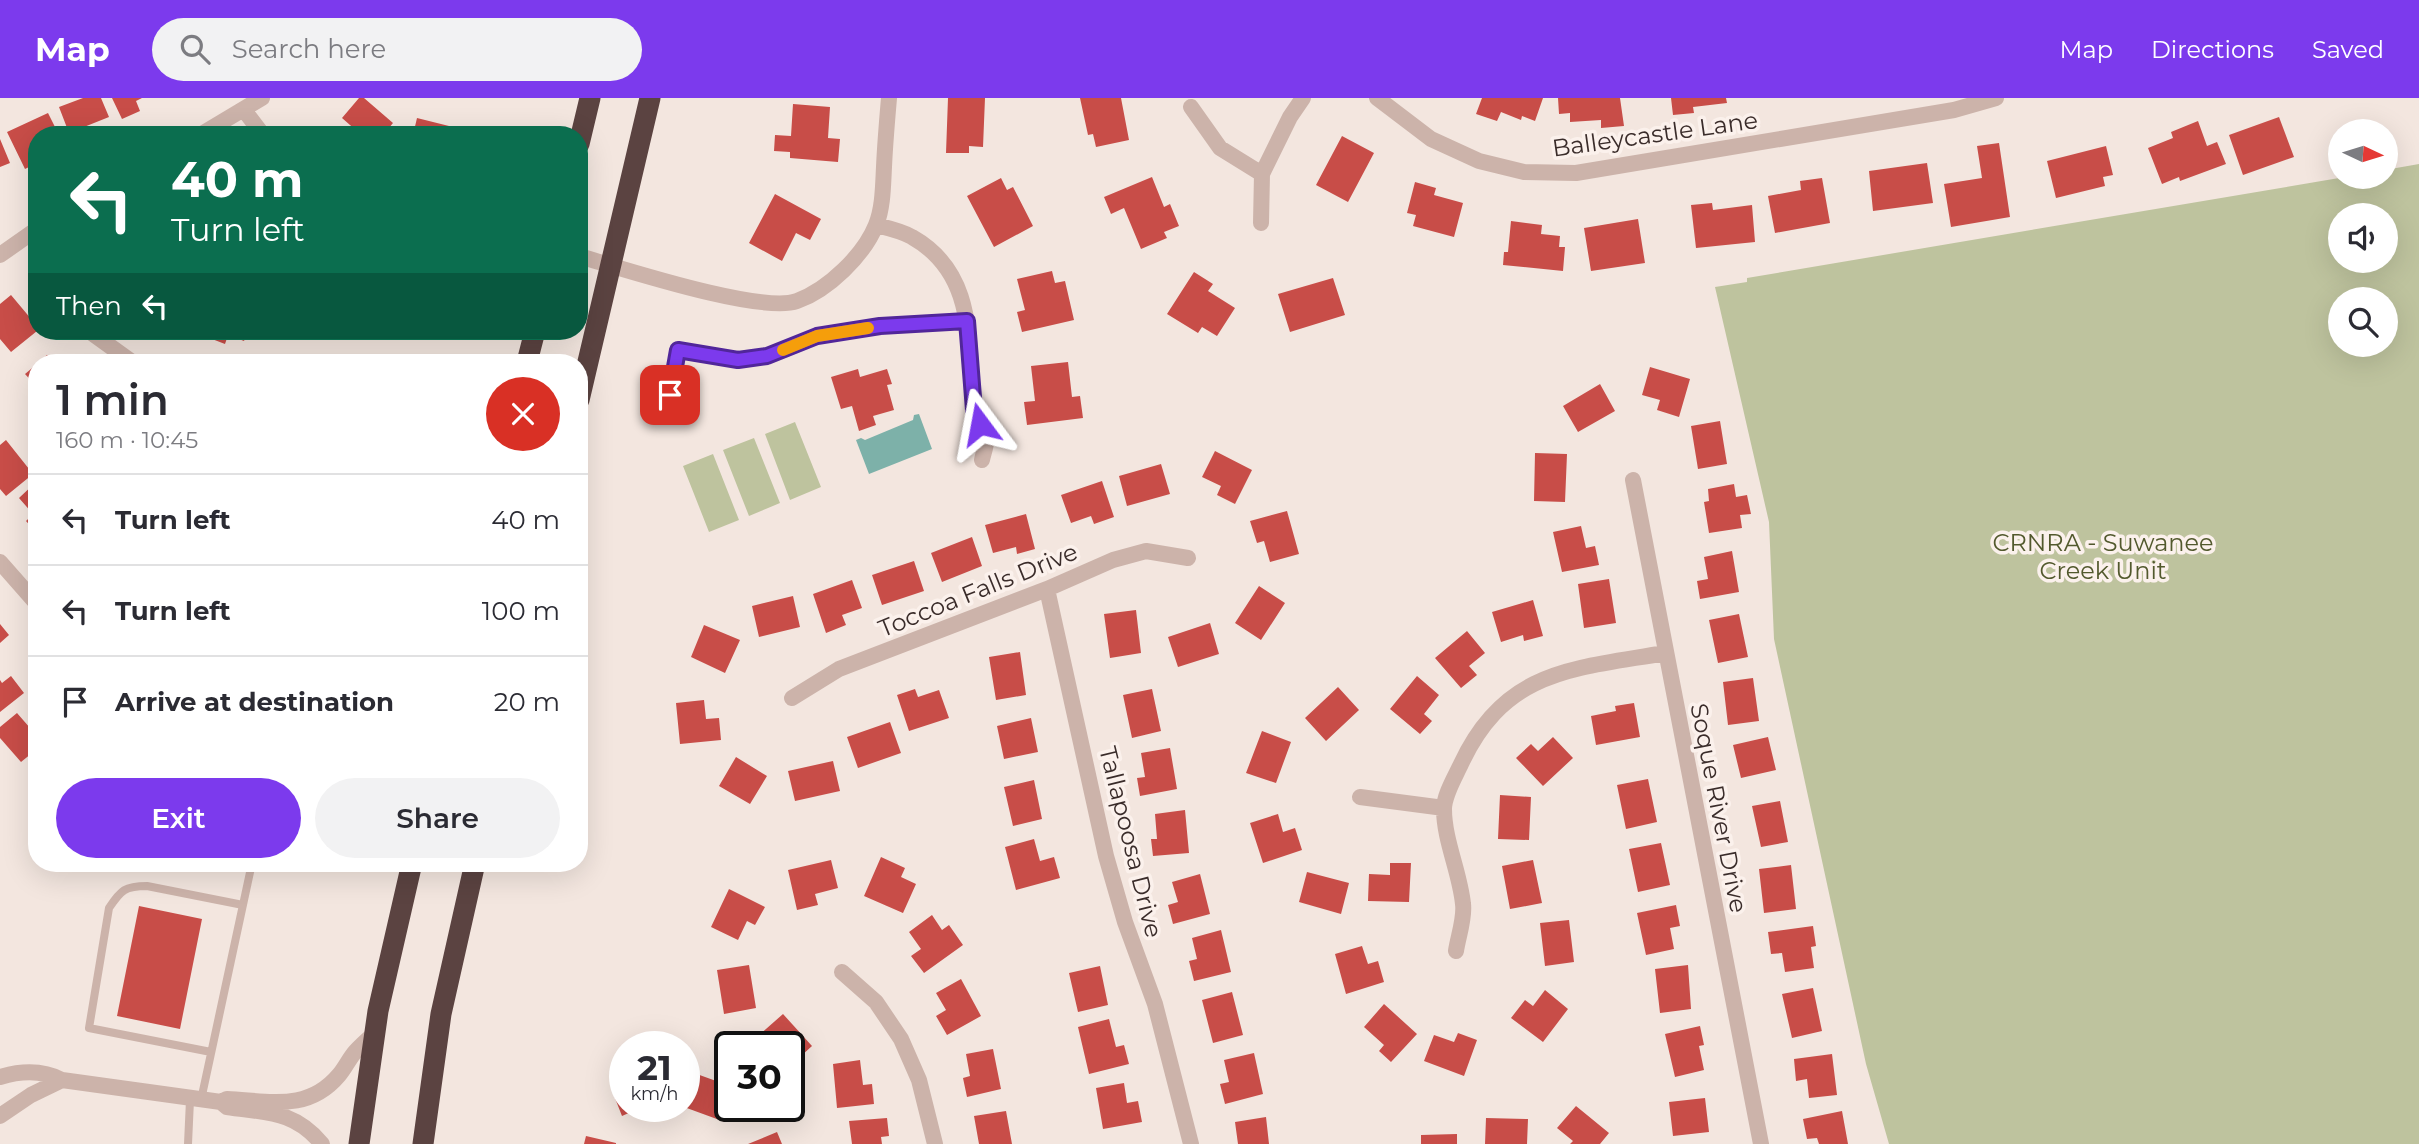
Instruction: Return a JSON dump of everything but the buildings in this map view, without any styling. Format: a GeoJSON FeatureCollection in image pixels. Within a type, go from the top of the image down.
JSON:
{"type":"FeatureCollection","features":[{"type":"Feature","properties":{"kind":"highway"},"geometry":{"type":"LineString","coordinates":[[583,126],[590,98]]}},
{"type":"Feature","properties":{"kind":"highway"},"geometry":{"type":"LineString","coordinates":[[588,361],[650,98]]}},
{"type":"Feature","properties":{"kind":"highway"},"geometry":{"type":"LineString","coordinates":[[359,1144],[375,1033],[409,872]]}},
{"type":"Feature","properties":{"kind":"highway"},"geometry":{"type":"LineString","coordinates":[[424,1144],[441,1014],[473,872]]}},
{"type":"Feature","properties":{"kind":"street"},"geometry":{"type":"LineString","coordinates":[[216,126],[261,98]]}},
{"type":"Feature","properties":{"kind":"street"},"geometry":{"type":"LineString","coordinates":[[588,259],[652,277],[771,304],[796,301],[830,282],[858,256],[876,225],[882,197],[890,98]]}},
{"type":"Feature","properties":{"kind":"street"},"geometry":{"type":"LineString","coordinates":[[1261,223],[1262,174],[1290,117],[1303,98]]}},
{"type":"Feature","properties":{"kind":"street","name":"Balleycastle Lane"},"geometry":{"type":"LineString","coordinates":[[1377,98],[1430,139],[1479,161],[1524,172],[1576,173],[1954,110],[1996,98]]}},
{"type":"Feature","properties":{"kind":"street"},"geometry":{"type":"LineString","coordinates":[[1191,107],[1220,148],[1262,174]]}},
{"type":"Feature","properties":{"kind":"street"},"geometry":{"type":"LineString","coordinates":[[244,110],[256,126]]}},
{"type":"Feature","properties":{"kind":"street"},"geometry":{"type":"LineString","coordinates":[[876,225],[910,236],[936,253],[953,275],[967,321],[974,410],[986,439],[982,460]]}},
{"type":"Feature","properties":{"kind":"street"},"geometry":{"type":"LineString","coordinates":[[0,255],[28,235]]}},
{"type":"Feature","properties":{"kind":"street"},"geometry":{"type":"LineString","coordinates":[[101,340],[121,354]]}},
{"type":"Feature","properties":{"kind":"street","name":"Soque River Drive"},"geometry":{"type":"LineString","coordinates":[[1633,480],[1761,1144]]}},
{"type":"Feature","properties":{"kind":"street","name":"Toccoa Falls Drive"},"geometry":{"type":"LineString","coordinates":[[792,698],[839,670],[1114,560],[1146,551],[1188,558]]}},
{"type":"Feature","properties":{"kind":"street"},"geometry":{"type":"LineString","coordinates":[[0,562],[28,594]]}},
{"type":"Feature","properties":{"kind":"street","name":"Tallapoosa Drive"},"geometry":{"type":"LineString","coordinates":[[1047,589],[1106,856],[1125,922],[1154,1004],[1191,1144]]}},
{"type":"Feature","properties":{"kind":"street"},"geometry":{"type":"LineString","coordinates":[[1456,951],[1464,906],[1452,859],[1444,808],[1452,783],[1478,732],[1498,709],[1521,690],[1546,676],[1665,653]]}},
{"type":"Feature","properties":{"kind":"street"},"geometry":{"type":"LineString","coordinates":[[1360,797],[1444,808]]}},
{"type":"Feature","properties":{"kind":"street"},"geometry":{"type":"LineString","coordinates":[[842,972],[876,1002],[901,1039],[919,1080],[934,1144]]}},
{"type":"Feature","properties":{"kind":"street"},"geometry":{"type":"LineString","coordinates":[[0,1077],[14,1073],[51,1074],[62,1080],[196,1100],[288,1102],[305,1100],[325,1088],[375,1033]]}},
{"type":"Feature","properties":{"kind":"street"},"geometry":{"type":"LineString","coordinates":[[0,1116],[31,1095],[62,1080]]}},
{"type":"Feature","properties":{"kind":"street"},"geometry":{"type":"LineString","coordinates":[[221,1102],[227,1107],[286,1116],[312,1132],[322,1144]]}},
{"type":"Feature","properties":{"kind":"lane"},"geometry":{"type":"LineString","coordinates":[[665,417],[678,350],[738,360],[767,356],[817,336],[880,326],[967,321]]}},
{"type":"Feature","properties":{"kind":"lane"},"geometry":{"type":"LineString","coordinates":[[188,1144],[196,1100],[211,1052],[251,872]]}},
{"type":"Feature","properties":{"kind":"lane"},"geometry":{"type":"LineString","coordinates":[[211,1052],[89,1028],[109,908],[119,892],[132,886],[147,886],[243,905]]}},
{"type":"Feature","properties":{"kind":"green space","name":"CRNRA - Suwanee Creek Unit"},"geometry":{"type":"Polygon","coordinates":[[[2419,164],[2419,1144],[1889,1144],[1866,1064],[1774,639],[1769,522],[1715,287],[1747,282],[1747,278],[2328,180],[2328,189],[2398,189],[2398,168],[2419,164]]]}},
{"type":"Feature","properties":{"kind":"green space"},"geometry":{"type":"Polygon","coordinates":[[[795,422],[821,487],[790,500],[765,434],[795,422]]]}},
{"type":"Feature","properties":{"kind":"green space"},"geometry":{"type":"Polygon","coordinates":[[[754,438],[780,503],[749,516],[723,450],[754,438]]]}},
{"type":"Feature","properties":{"kind":"green space"},"geometry":{"type":"Polygon","coordinates":[[[713,454],[739,520],[709,532],[683,466],[713,454]]]}},
{"type":"Feature","properties":{"kind":"water"},"geometry":{"type":"Polygon","coordinates":[[[919,414],[932,449],[869,474],[856,440],[865,440],[913,420],[914,415],[919,414]]]}},
{"type":"Feature","properties":{"kind":"slow traffic"},"geometry":{"type":"LineString","coordinates":[[783,350],[817,336],[868,328]]}},
{"type":"Feature","properties":{"kind":"route"},"geometry":{"type":"LineString","coordinates":[[670,395],[678,350],[738,360],[767,356],[817,336],[880,326],[967,321],[974,410],[980,424]]}}]}
